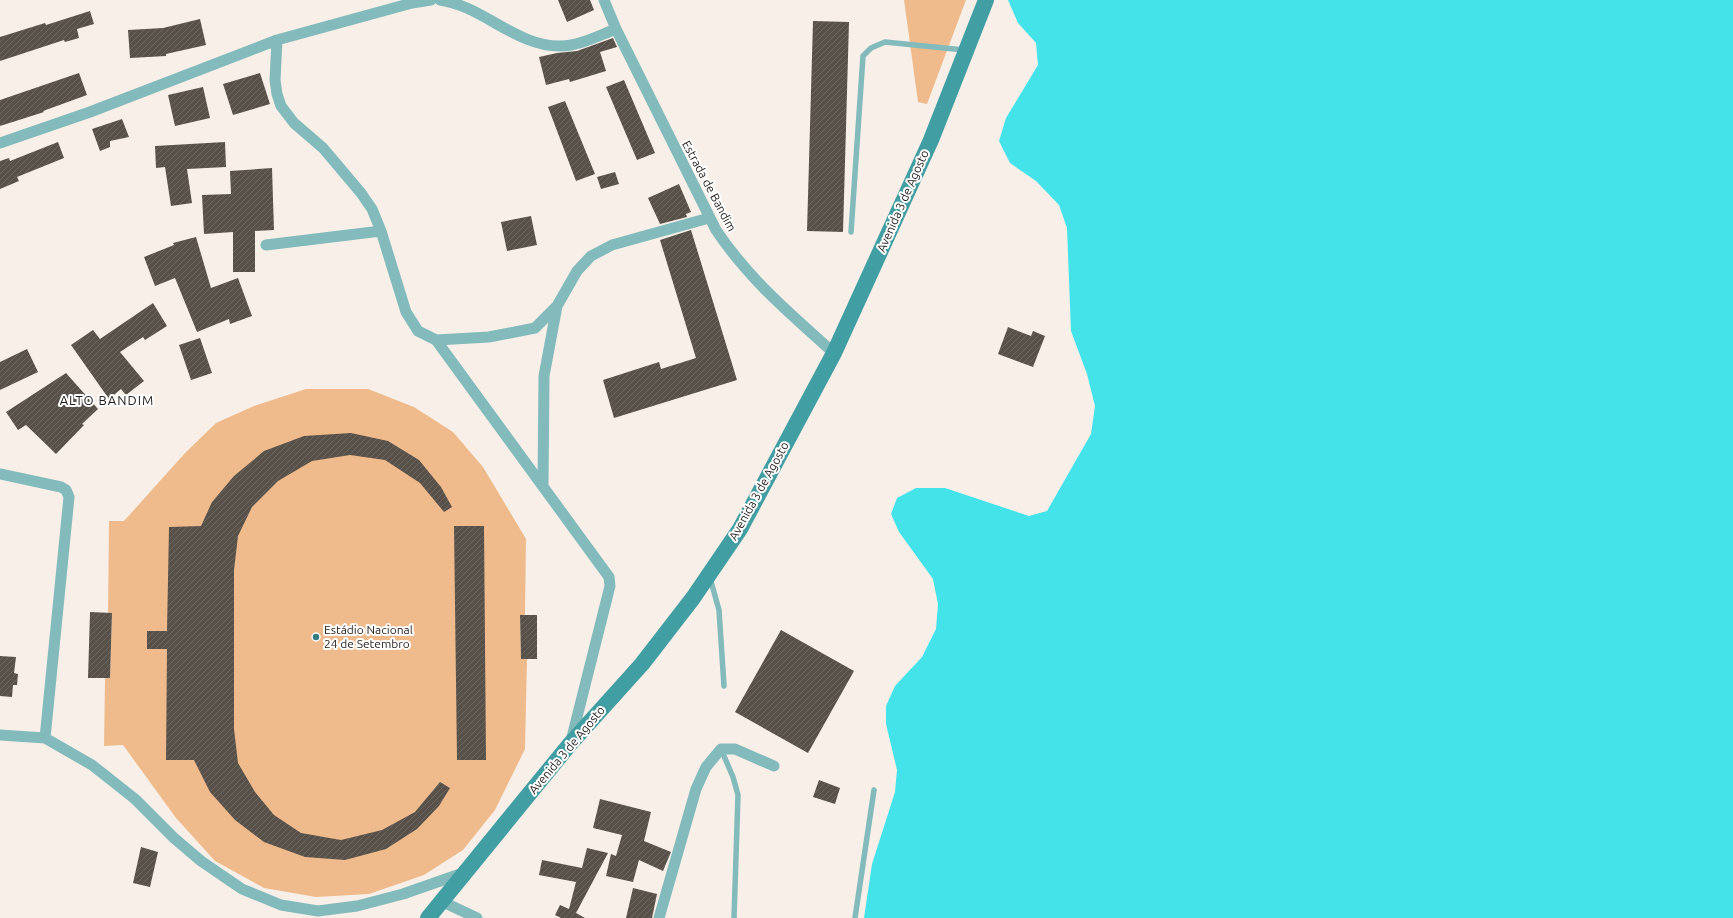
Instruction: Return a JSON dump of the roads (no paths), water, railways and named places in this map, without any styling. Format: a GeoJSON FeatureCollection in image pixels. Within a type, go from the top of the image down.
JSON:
{"type":"FeatureCollection","features":[{"type":"Feature","properties":{"kind":"street"},"geometry":{"type":"LineString","coordinates":[[0,143],[90,112],[278,40],[412,2],[431,0]]}},
{"type":"Feature","properties":{"kind":"street"},"geometry":{"type":"LineString","coordinates":[[440,0],[449,1],[471,10],[524,39],[550,46],[570,45],[616,29]]}},
{"type":"Feature","properties":{"kind":"street","name":"Estrada de Bandim"},"geometry":{"type":"LineString","coordinates":[[604,0],[616,29],[708,218],[725,244],[766,292],[834,353]]}},
{"type":"Feature","properties":{"kind":"street","name":"Avenida 3 de Agosto"},"geometry":{"type":"LineString","coordinates":[[428,918],[570,744],[642,664],[709,574],[740,529],[834,353],[931,140],[986,0]]}},
{"type":"Feature","properties":{"kind":"street"},"geometry":{"type":"LineString","coordinates":[[278,40],[276,80],[277,94],[281,106],[294,123],[323,148],[372,210],[381,231],[406,312],[418,331],[436,340],[609,576],[610,586],[570,744]]}},
{"type":"Feature","properties":{"kind":"street"},"geometry":{"type":"LineString","coordinates":[[436,340],[489,337],[534,328],[557,306],[578,271],[591,256],[612,245],[708,218]]}},
{"type":"Feature","properties":{"kind":"street"},"geometry":{"type":"LineString","coordinates":[[266,245],[381,231]]}},
{"type":"Feature","properties":{"kind":"street"},"geometry":{"type":"LineString","coordinates":[[544,486],[544,376],[557,306]]}},
{"type":"Feature","properties":{"kind":"street"},"geometry":{"type":"LineString","coordinates":[[0,474],[61,487],[66,490],[69,497],[45,738]]}},
{"type":"Feature","properties":{"kind":"street"},"geometry":{"type":"LineString","coordinates":[[0,735],[45,738],[92,765],[136,799],[174,838],[201,861],[242,889],[280,905],[318,911],[358,906],[403,894],[464,873]]}},
{"type":"Feature","properties":{"kind":"street"},"geometry":{"type":"LineString","coordinates":[[659,918],[696,789],[706,767],[721,749],[735,749],[774,766]]}},
{"type":"Feature","properties":{"kind":"street"},"geometry":{"type":"LineString","coordinates":[[441,901],[477,918]]}},
{"type":"Feature","properties":{"kind":"lane"},"geometry":{"type":"LineString","coordinates":[[851,232],[863,56],[871,48],[885,42],[967,50]]}},
{"type":"Feature","properties":{"kind":"lane"},"geometry":{"type":"LineString","coordinates":[[709,574],[719,610],[724,686]]}},
{"type":"Feature","properties":{"kind":"lane"},"geometry":{"type":"LineString","coordinates":[[721,749],[733,777],[738,795],[734,918]]}},
{"type":"Feature","properties":{"kind":"lane"},"geometry":{"type":"LineString","coordinates":[[855,918],[874,790]]}},
{"type":"Feature","properties":{"kind":"water"},"geometry":{"type":"Polygon","coordinates":[[[1008,0],[1733,0],[1733,918],[864,918],[872,864],[895,792],[897,770],[886,724],[886,706],[895,686],[922,657],[936,629],[938,604],[933,579],[899,532],[891,514],[897,498],[916,488],[945,488],[1029,516],[1047,511],[1091,434],[1095,406],[1087,374],[1071,331],[1067,228],[1059,205],[1036,181],[1010,163],[999,141],[1006,118],[1038,65],[1036,43],[1018,23],[1008,0]]]}},
{"type":"Feature","properties":{"kind":"place","name":"Estádio Nacional 24 de Setembro"},"geometry":{"type":"Point","coordinates":[316,637]}},
{"type":"Feature","properties":{"kind":"district","name":"ALTO BANDIM"},"geometry":{"type":"Point","coordinates":[107,400]}}]}
